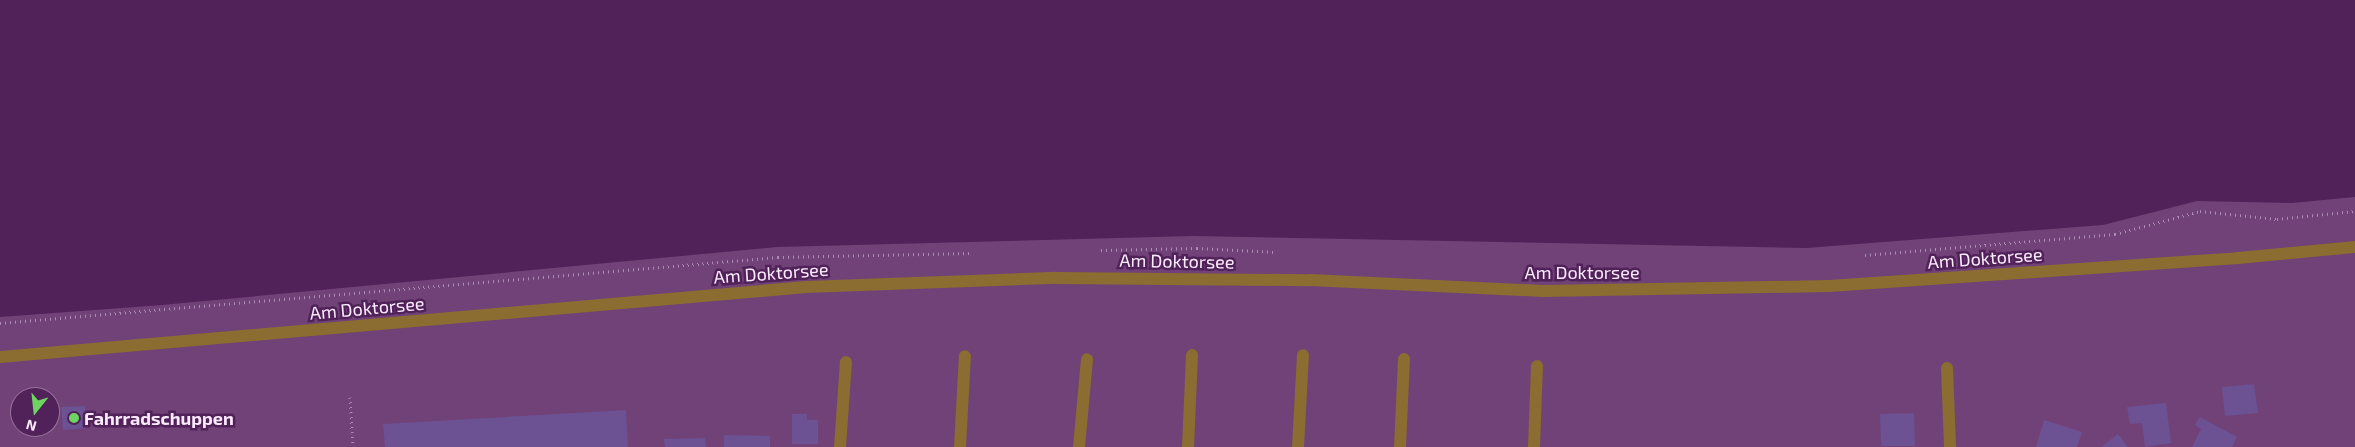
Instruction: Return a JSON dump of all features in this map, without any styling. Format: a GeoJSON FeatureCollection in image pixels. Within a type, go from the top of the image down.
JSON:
{"type":"FeatureCollection","features":[{"type":"Feature","properties":{"kind":"street","name":"Am Doktorsee"},"geometry":{"type":"LineString","coordinates":[[0,357],[806,287],[1057,278],[1310,280],[1543,291],[1829,286],[2238,258],[2355,247]]}},
{"type":"Feature","properties":{"kind":"street"},"geometry":{"type":"LineString","coordinates":[[1188,447],[1192,355]]}},
{"type":"Feature","properties":{"kind":"street"},"geometry":{"type":"LineString","coordinates":[[1298,447],[1302,355]]}},
{"type":"Feature","properties":{"kind":"street"},"geometry":{"type":"LineString","coordinates":[[960,447],[965,356]]}},
{"type":"Feature","properties":{"kind":"street"},"geometry":{"type":"LineString","coordinates":[[1080,447],[1087,359]]}},
{"type":"Feature","properties":{"kind":"street"},"geometry":{"type":"LineString","coordinates":[[1400,447],[1404,359]]}},
{"type":"Feature","properties":{"kind":"street"},"geometry":{"type":"LineString","coordinates":[[840,447],[846,362]]}},
{"type":"Feature","properties":{"kind":"street"},"geometry":{"type":"LineString","coordinates":[[1534,447],[1537,366]]}},
{"type":"Feature","properties":{"kind":"street"},"geometry":{"type":"LineString","coordinates":[[1947,368],[1950,447]]}},
{"type":"Feature","properties":{"kind":"path"},"geometry":{"type":"LineString","coordinates":[[350,397],[353,447]]}},
{"type":"Feature","properties":{"kind":"shaded area"},"geometry":{"type":"Polygon","coordinates":[[[2355,197],[2355,447],[0,447],[0,317],[162,305],[777,247],[1193,236],[1807,248],[2103,225],[2197,201],[2292,203],[2355,197]]]}},
{"type":"Feature","properties":{"kind":"building"},"geometry":{"type":"Polygon","coordinates":[[[2254,384],[2258,413],[2225,416],[2222,387],[2254,384]]]}},
{"type":"Feature","properties":{"kind":"building"},"geometry":{"type":"Polygon","coordinates":[[[2166,403],[2171,443],[2145,447],[2142,423],[2130,424],[2127,407],[2166,403]]]}},
{"type":"Feature","properties":{"kind":"building","name":"Fahrradschuppen"},"geometry":{"type":"Polygon","coordinates":[[[85,406],[87,428],[63,430],[61,407],[85,406]]]}},
{"type":"Feature","properties":{"kind":"building"},"geometry":{"type":"Polygon","coordinates":[[[626,410],[628,447],[385,447],[383,424],[626,410]]]}},
{"type":"Feature","properties":{"kind":"building"},"geometry":{"type":"Polygon","coordinates":[[[1914,413],[1915,446],[1881,446],[1880,414],[1914,413]]]}},
{"type":"Feature","properties":{"kind":"building"},"geometry":{"type":"Polygon","coordinates":[[[792,414],[807,414],[807,420],[818,420],[818,444],[792,444],[792,414]]]}},
{"type":"Feature","properties":{"kind":"building"},"geometry":{"type":"Polygon","coordinates":[[[2200,417],[2237,437],[2232,447],[2192,447],[2201,429],[2195,425],[2200,417]]]}},
{"type":"Feature","properties":{"kind":"building"},"geometry":{"type":"Polygon","coordinates":[[[2044,420],[2082,432],[2077,447],[2036,447],[2044,420]]]}},
{"type":"Feature","properties":{"kind":"building"},"geometry":{"type":"Polygon","coordinates":[[[2118,434],[2128,447],[2101,447],[2118,434]]]}},
{"type":"Feature","properties":{"kind":"building"},"geometry":{"type":"Polygon","coordinates":[[[724,435],[770,436],[770,447],[724,447],[724,435]]]}},
{"type":"Feature","properties":{"kind":"building"},"geometry":{"type":"Polygon","coordinates":[[[705,438],[706,447],[665,447],[664,439],[705,438]]]}},
{"type":"Feature","properties":{"kind":"place","name":"Fahrradschuppen"},"geometry":{"type":"Point","coordinates":[74,418]}}]}
